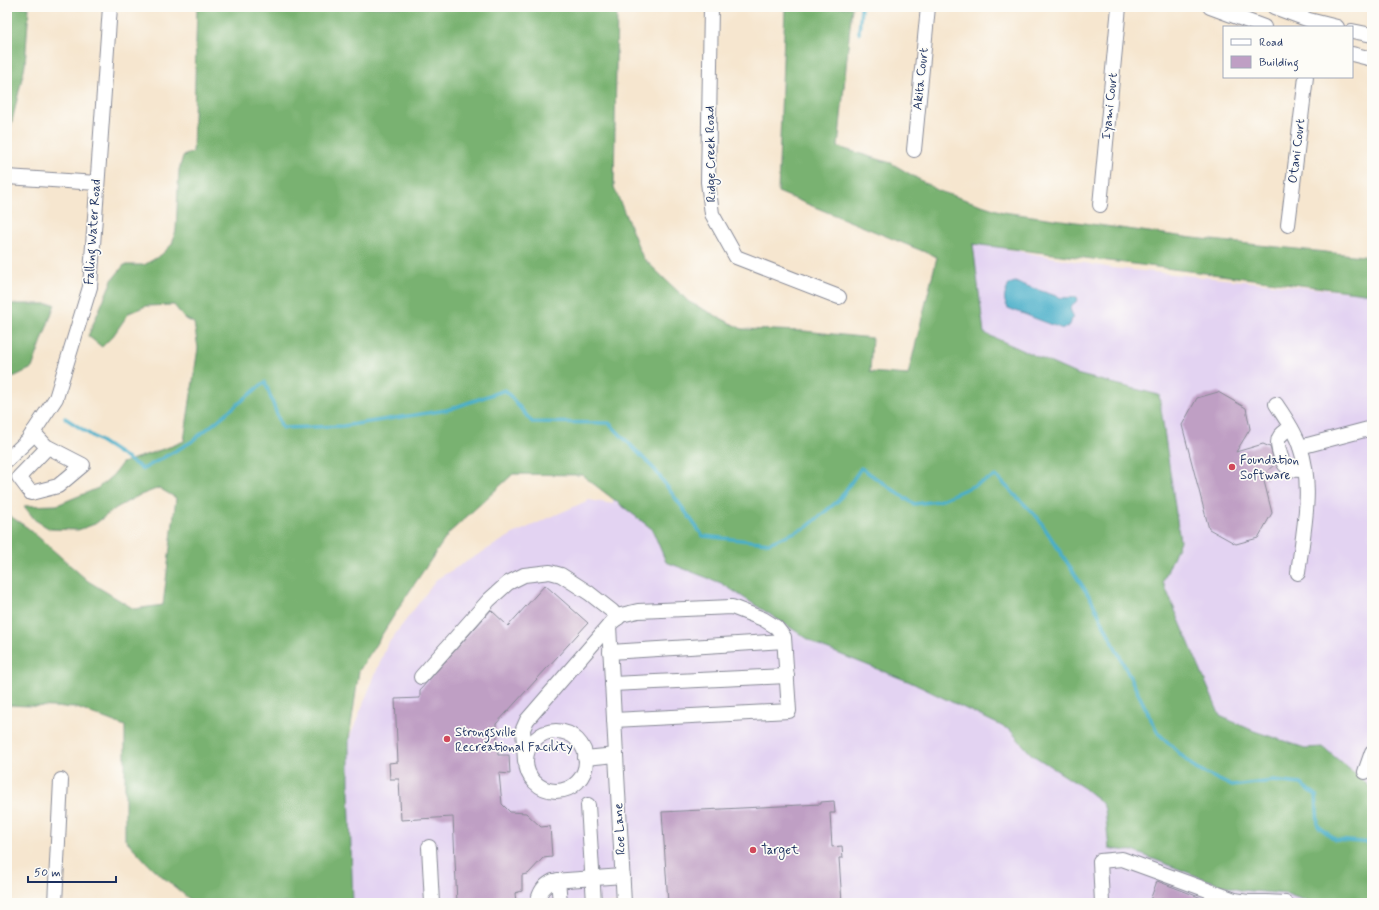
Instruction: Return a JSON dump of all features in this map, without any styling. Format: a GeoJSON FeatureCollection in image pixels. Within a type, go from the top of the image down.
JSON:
{"type":"FeatureCollection","features":[{"type":"Feature","properties":{"kind":"street","name":"Falling Water Road"},"geometry":{"type":"LineString","coordinates":[[7,460],[28,440],[56,398],[90,287],[110,7]]}},
{"type":"Feature","properties":{"kind":"street","name":"Ridge Creek Road"},"geometry":{"type":"LineString","coordinates":[[711,7],[708,182],[712,214],[736,256],[839,297]]}},
{"type":"Feature","properties":{"kind":"street","name":"Akita Court"},"geometry":{"type":"LineString","coordinates":[[914,150],[928,7]]}},
{"type":"Feature","properties":{"kind":"street","name":"Iyami Court"},"geometry":{"type":"LineString","coordinates":[[1100,205],[1120,7]]}},
{"type":"Feature","properties":{"kind":"street"},"geometry":{"type":"LineString","coordinates":[[1210,7],[1261,26]]}},
{"type":"Feature","properties":{"kind":"street"},"geometry":{"type":"LineString","coordinates":[[1274,7],[1309,20],[1333,26]]}},
{"type":"Feature","properties":{"kind":"street"},"geometry":{"type":"LineString","coordinates":[[1353,31],[1372,35]]}},
{"type":"Feature","properties":{"kind":"street"},"geometry":{"type":"LineString","coordinates":[[1353,54],[1372,59]]}},
{"type":"Feature","properties":{"kind":"street","name":"Otani Court"},"geometry":{"type":"LineString","coordinates":[[1288,225],[1306,78]]}},
{"type":"Feature","properties":{"kind":"street"},"geometry":{"type":"LineString","coordinates":[[7,177],[97,183]]}},
{"type":"Feature","properties":{"kind":"street"},"geometry":{"type":"LineString","coordinates":[[1276,404],[1291,428],[1300,447],[1305,470],[1306,500],[1298,573]]}},
{"type":"Feature","properties":{"kind":"street"},"geometry":{"type":"LineString","coordinates":[[1291,428],[1279,437],[1278,443],[1282,462],[1285,466],[1290,468],[1305,470]]}},
{"type":"Feature","properties":{"kind":"street"},"geometry":{"type":"LineString","coordinates":[[1300,447],[1372,428]]}},
{"type":"Feature","properties":{"kind":"street"},"geometry":{"type":"LineString","coordinates":[[33,432],[48,447]]}},
{"type":"Feature","properties":{"kind":"street"},"geometry":{"type":"LineString","coordinates":[[420,677],[489,600],[508,583],[524,575],[550,572],[561,575],[589,593],[612,611],[613,622]]}},
{"type":"Feature","properties":{"kind":"street"},"geometry":{"type":"LineString","coordinates":[[526,761],[529,748],[533,742],[544,734],[558,731],[571,736],[576,740],[584,752],[585,767],[583,774],[578,781],[565,790],[557,791],[541,788],[530,777],[526,761],[523,729],[527,720],[613,622],[621,615],[638,611],[732,607],[762,619],[776,627],[784,637],[789,711],[614,720]]}},
{"type":"Feature","properties":{"kind":"street","name":"Roe Lane"},"geometry":{"type":"LineString","coordinates":[[613,622],[610,652],[624,903]]}},
{"type":"Feature","properties":{"kind":"street"},"geometry":{"type":"LineString","coordinates":[[610,652],[784,641]]}},
{"type":"Feature","properties":{"kind":"street"},"geometry":{"type":"LineString","coordinates":[[612,684],[787,676]]}},
{"type":"Feature","properties":{"kind":"street"},"geometry":{"type":"LineString","coordinates":[[1366,772],[1372,752]]}},
{"type":"Feature","properties":{"kind":"street"},"geometry":{"type":"LineString","coordinates":[[585,758],[616,755]]}},
{"type":"Feature","properties":{"kind":"street"},"geometry":{"type":"LineString","coordinates":[[55,903],[62,780]]}},
{"type":"Feature","properties":{"kind":"street"},"geometry":{"type":"LineString","coordinates":[[588,805],[594,903]]}},
{"type":"Feature","properties":{"kind":"street"},"geometry":{"type":"LineString","coordinates":[[429,847],[432,903]]}},
{"type":"Feature","properties":{"kind":"street"},"geometry":{"type":"LineString","coordinates":[[1102,903],[1100,861],[1122,858],[1235,900],[1248,902],[1286,903]]}},
{"type":"Feature","properties":{"kind":"street"},"geometry":{"type":"LineString","coordinates":[[537,903],[540,892],[546,885],[553,881],[623,876]]}},
{"type":"Feature","properties":{"kind":"street"},"geometry":{"type":"LineString","coordinates":[[558,880],[560,903]]}},
{"type":"Feature","properties":{"kind":"shaded area"},"geometry":{"type":"Polygon","coordinates":[[[973,243],[1112,268],[1372,294],[1372,789],[1323,747],[1305,748],[1254,731],[1220,716],[1163,582],[1180,541],[1159,395],[1076,374],[984,333],[973,243]]]}},
{"type":"Feature","properties":{"kind":"shaded area"},"geometry":{"type":"Polygon","coordinates":[[[613,495],[652,529],[666,562],[721,583],[819,646],[910,682],[1010,730],[1031,754],[1084,788],[1101,802],[1105,809],[1109,849],[1133,851],[1199,877],[1239,890],[1287,894],[1312,903],[353,903],[349,791],[349,739],[387,645],[437,579],[513,534],[589,500],[613,504],[613,495]]]}},
{"type":"Feature","properties":{"kind":"green space"},"geometry":{"type":"Polygon","coordinates":[[[7,7],[29,7],[25,65],[7,143],[7,7]]]}},
{"type":"Feature","properties":{"kind":"green space"},"geometry":{"type":"Polygon","coordinates":[[[197,7],[617,7],[614,187],[643,258],[689,302],[742,329],[804,331],[872,338],[870,372],[908,375],[937,257],[778,192],[785,7],[852,7],[838,147],[891,163],[939,191],[1003,212],[1193,238],[1372,257],[1372,294],[973,244],[984,333],[1076,374],[1159,395],[1180,541],[1163,582],[1220,716],[1254,731],[1305,748],[1323,747],[1372,789],[1372,903],[1312,903],[1287,894],[1239,890],[1199,877],[1133,851],[1109,849],[1105,809],[1101,802],[1084,788],[1031,754],[1010,730],[910,682],[819,646],[721,583],[666,562],[652,529],[582,475],[513,474],[449,533],[407,595],[359,671],[349,739],[349,791],[353,903],[194,903],[151,867],[125,839],[125,726],[77,708],[7,705],[7,514],[28,528],[88,581],[134,609],[163,605],[176,498],[159,488],[138,496],[116,508],[95,524],[78,530],[50,529],[35,520],[24,506],[57,505],[98,488],[113,475],[122,463],[184,441],[198,348],[194,323],[184,318],[174,305],[146,306],[129,313],[113,336],[102,347],[88,336],[112,280],[124,265],[144,265],[161,255],[172,244],[176,230],[179,170],[183,156],[193,152],[197,7]]]}},
{"type":"Feature","properties":{"kind":"green space"},"geometry":{"type":"Polygon","coordinates":[[[7,304],[55,304],[32,368],[7,380],[7,304]]]}},
{"type":"Feature","properties":{"kind":"water"},"geometry":{"type":"Polygon","coordinates":[[[1015,282],[1062,298],[1077,297],[1078,300],[1070,309],[1073,316],[1070,325],[1063,329],[1008,308],[1005,302],[1005,294],[1009,284],[1015,282]]]}},
{"type":"Feature","properties":{"kind":"building","name":"Foundation Software"},"geometry":{"type":"Polygon","coordinates":[[[1218,392],[1246,408],[1250,429],[1236,452],[1263,444],[1270,447],[1275,464],[1266,472],[1267,480],[1263,477],[1272,513],[1258,538],[1236,544],[1209,529],[1182,425],[1197,398],[1218,392]]]}},
{"type":"Feature","properties":{"kind":"building","name":"Strongsville Recreational Facility"},"geometry":{"type":"Polygon","coordinates":[[[545,585],[588,623],[496,724],[498,755],[509,755],[510,774],[499,773],[502,804],[510,812],[526,813],[541,827],[550,826],[552,857],[543,858],[528,874],[522,875],[522,891],[515,893],[516,903],[457,903],[453,817],[401,820],[399,779],[390,779],[389,763],[398,762],[395,699],[420,698],[420,690],[491,610],[508,626],[545,585]]]}},
{"type":"Feature","properties":{"kind":"building","name":"Target"},"geometry":{"type":"Polygon","coordinates":[[[834,801],[835,813],[830,813],[832,847],[842,846],[843,858],[839,858],[842,903],[668,903],[662,812],[821,804],[821,802],[834,801]]]}},
{"type":"Feature","properties":{"kind":"building"},"geometry":{"type":"Polygon","coordinates":[[[1157,881],[1212,902],[1212,903],[1149,903],[1157,881]]]}},
{"type":"Feature","properties":{"kind":"waterway"},"geometry":{"type":"LineString","coordinates":[[859,33],[861,7]]}},
{"type":"Feature","properties":{"kind":"waterway"},"geometry":{"type":"LineString","coordinates":[[65,418],[143,469],[191,442],[265,382],[282,428],[343,426],[447,410],[505,390],[532,422],[609,423],[655,470],[703,536],[769,543],[807,527],[839,500],[861,468],[914,504],[938,501],[996,476],[1038,518],[1091,599],[1158,733],[1196,769],[1232,786],[1273,781],[1301,784],[1316,795],[1318,826],[1336,840],[1372,843]]}},
{"type":"Feature","properties":{"kind":"place","name":"Foundation Software"},"geometry":{"type":"Point","coordinates":[1232,467]}},
{"type":"Feature","properties":{"kind":"place","name":"Strongsville Recreational Facility"},"geometry":{"type":"Point","coordinates":[447,739]}},
{"type":"Feature","properties":{"kind":"place","name":"Target"},"geometry":{"type":"Point","coordinates":[753,850]}}]}
